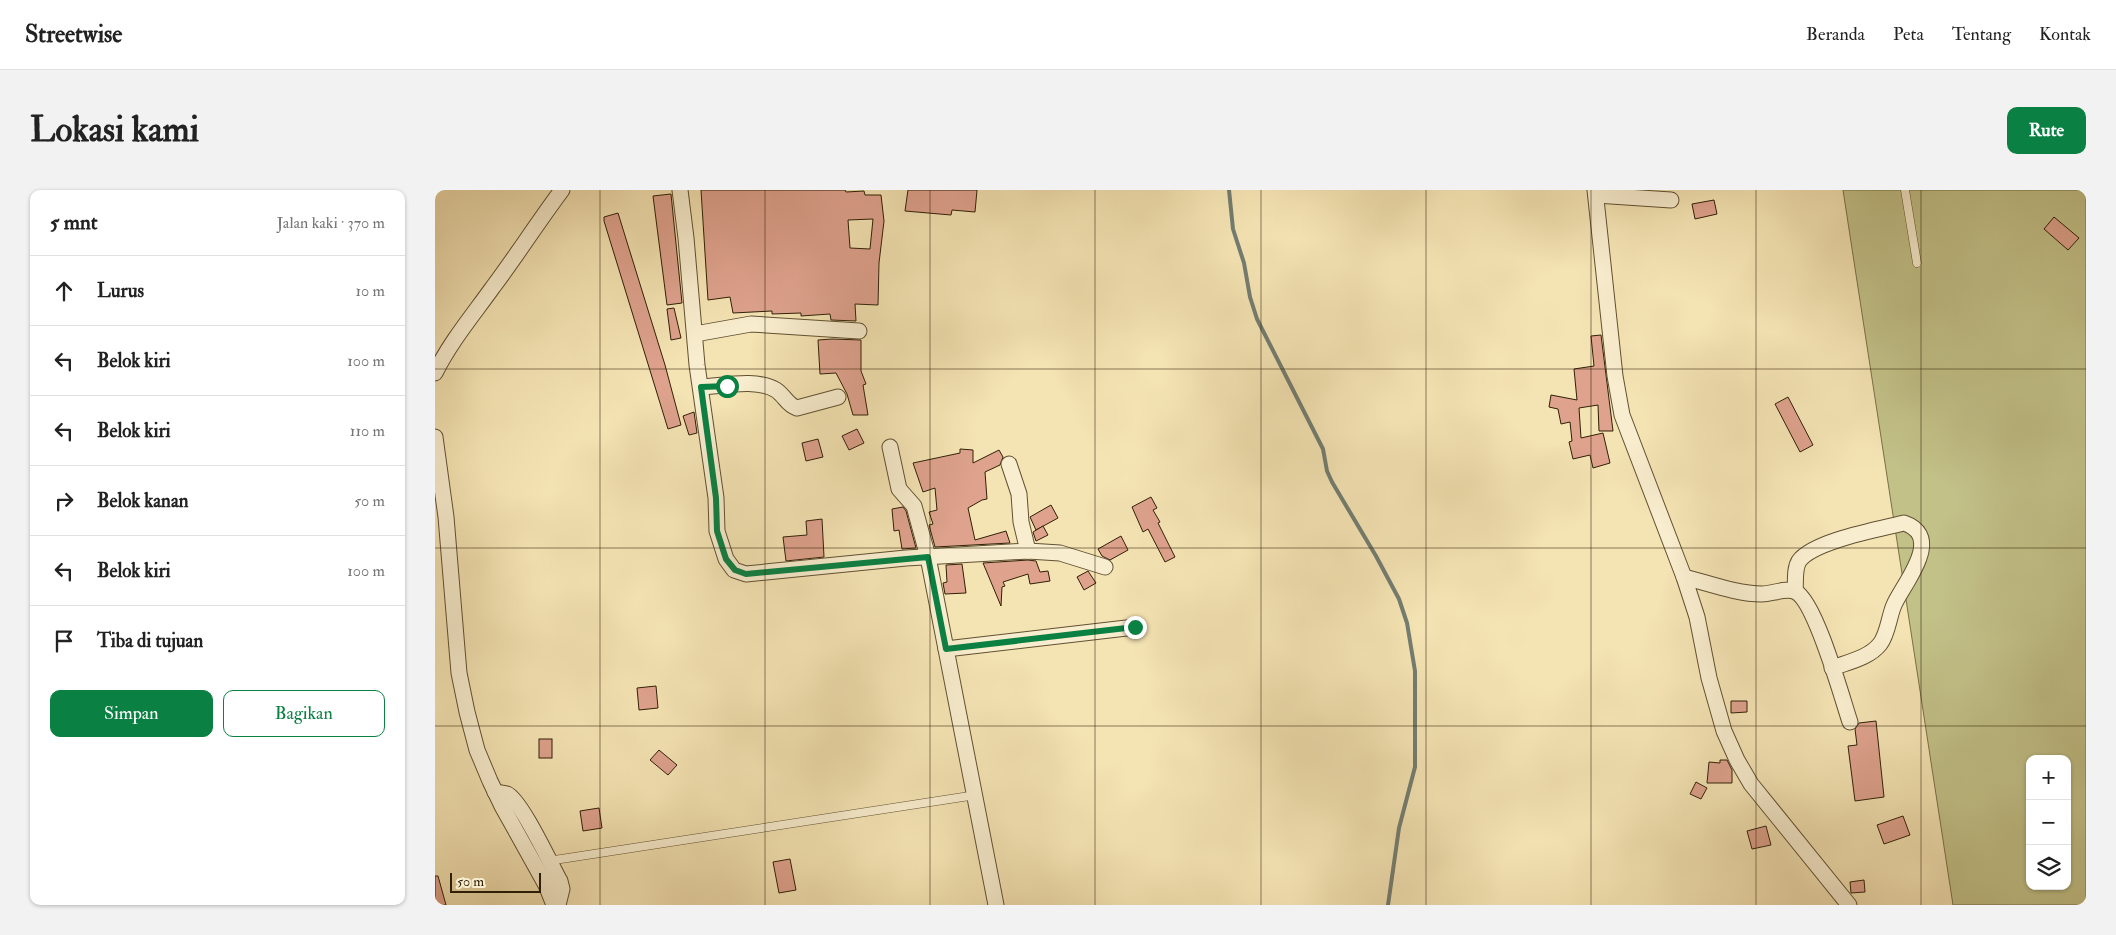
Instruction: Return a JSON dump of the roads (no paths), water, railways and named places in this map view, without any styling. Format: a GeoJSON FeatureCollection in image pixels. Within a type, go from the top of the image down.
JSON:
{"type":"FeatureCollection","features":[{"type":"Feature","properties":{"kind":"street"},"geometry":{"type":"LineString","coordinates":[[435,372],[458,333],[494,287],[526,238],[562,190]]}},
{"type":"Feature","properties":{"kind":"street"},"geometry":{"type":"LineString","coordinates":[[680,190],[697,364],[716,498],[717,531],[726,559],[735,570],[746,574],[928,557],[1028,551],[1060,553],[1105,567]]}},
{"type":"Feature","properties":{"kind":"street"},"geometry":{"type":"LineString","coordinates":[[1671,200],[1596,192],[1615,376],[1622,416],[1684,577],[1697,617],[1715,704],[1737,760],[1751,784],[1849,905]]}},
{"type":"Feature","properties":{"kind":"street"},"geometry":{"type":"LineString","coordinates":[[695,334],[751,324],[859,331]]}},
{"type":"Feature","properties":{"kind":"street"},"geometry":{"type":"LineString","coordinates":[[701,387],[763,385],[776,390],[791,406],[797,408],[838,397]]}},
{"type":"Feature","properties":{"kind":"street"},"geometry":{"type":"LineString","coordinates":[[435,438],[446,517],[459,673],[477,750],[495,792],[546,885],[554,905]]}},
{"type":"Feature","properties":{"kind":"street"},"geometry":{"type":"LineString","coordinates":[[890,447],[899,489],[914,506],[928,557],[996,905]]}},
{"type":"Feature","properties":{"kind":"street"},"geometry":{"type":"LineString","coordinates":[[1009,464],[1019,494],[1021,522],[1028,551]]}},
{"type":"Feature","properties":{"kind":"street"},"geometry":{"type":"LineString","coordinates":[[1795,591],[1796,567],[1799,560],[1827,542],[1904,523],[1912,526],[1917,532],[1921,543],[1920,560],[1895,604],[1881,643],[1870,654],[1833,668]]}},
{"type":"Feature","properties":{"kind":"street"},"geometry":{"type":"LineString","coordinates":[[1684,577],[1761,594],[1795,591],[1805,600],[1833,668],[1850,722]]}},
{"type":"Feature","properties":{"kind":"street"},"geometry":{"type":"LineString","coordinates":[[946,649],[1135,627]]}},
{"type":"Feature","properties":{"kind":"street"},"geometry":{"type":"LineString","coordinates":[[495,792],[507,794],[516,801],[560,881],[562,889],[558,905]]}},
{"type":"Feature","properties":{"kind":"lane"},"geometry":{"type":"LineString","coordinates":[[1905,190],[1917,263]]}},
{"type":"Feature","properties":{"kind":"lane"},"geometry":{"type":"LineString","coordinates":[[548,861],[976,796]]}},
{"type":"Feature","properties":{"kind":"waterway"},"geometry":{"type":"LineString","coordinates":[[1229,190],[1233,229],[1244,263],[1250,297],[1257,319],[1323,449],[1327,471],[1332,482],[1399,599],[1407,623],[1415,671],[1415,767],[1399,828],[1388,905]]}}]}
